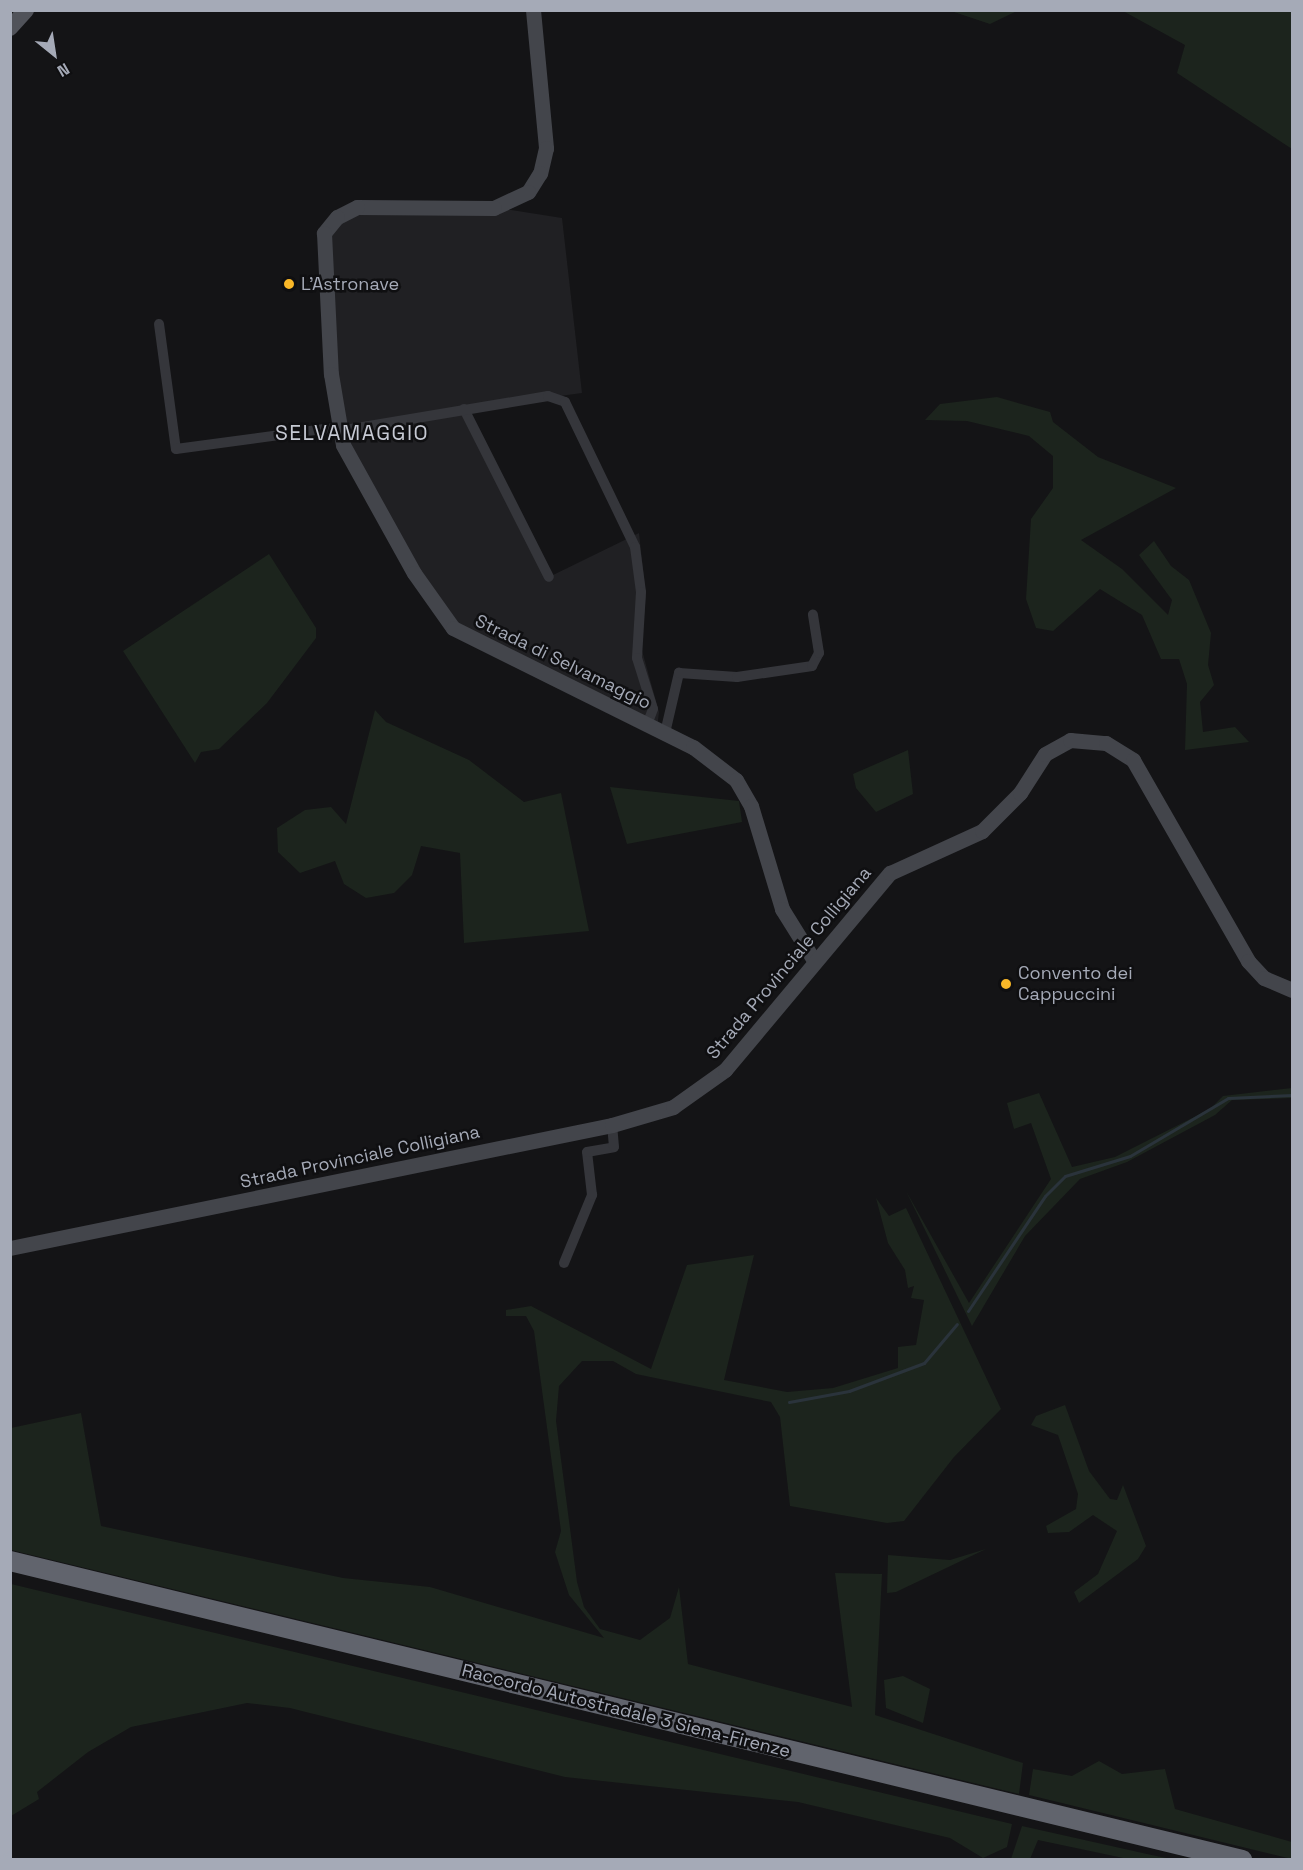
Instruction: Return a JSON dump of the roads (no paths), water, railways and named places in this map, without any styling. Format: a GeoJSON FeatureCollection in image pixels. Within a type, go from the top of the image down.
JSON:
{"type":"FeatureCollection","features":[{"type":"Feature","properties":{"kind":"highway","name":"Raccordo Autostradale 3 Siena-Firenze"},"geometry":{"type":"LineString","coordinates":[[10,1561],[1242,1860]]}},
{"type":"Feature","properties":{"kind":"highway","name":"Raccordo Autostradale 3 Siena-Firenze"},"geometry":{"type":"LineString","coordinates":[[10,1572],[1198,1860]]}},
{"type":"Feature","properties":{"kind":"main road"},"geometry":{"type":"LineString","coordinates":[[10,28],[26,10]]}},
{"type":"Feature","properties":{"kind":"main road","name":"Strada di Selvamaggio"},"geometry":{"type":"LineString","coordinates":[[532,10],[546,148],[540,173],[528,192],[494,208],[357,207],[326,229],[321,254],[339,429],[359,481],[450,625],[479,645],[665,733],[710,757],[744,791],[783,909],[815,962]]}},
{"type":"Feature","properties":{"kind":"main road","name":"Strada Provinciale Colligiana"},"geometry":{"type":"LineString","coordinates":[[10,1248],[612,1125],[673,1107],[712,1081],[894,869],[982,831],[1020,793],[1048,751],[1084,738],[1113,745],[1133,760],[1248,961],[1264,978],[1293,990]]}},
{"type":"Feature","properties":{"kind":"street"},"geometry":{"type":"LineString","coordinates":[[159,324],[176,449],[339,429],[552,396],[569,407],[635,547],[641,592],[637,658],[653,708],[647,725]]}},
{"type":"Feature","properties":{"kind":"street"},"geometry":{"type":"LineString","coordinates":[[464,409],[549,577]]}},
{"type":"Feature","properties":{"kind":"street"},"geometry":{"type":"LineString","coordinates":[[665,733],[679,673],[747,677],[814,664],[819,653],[813,615]]}},
{"type":"Feature","properties":{"kind":"street"},"geometry":{"type":"LineString","coordinates":[[564,1263],[592,1195],[588,1152],[614,1147],[612,1125]]}},
{"type":"Feature","properties":{"kind":"waterway"},"geometry":{"type":"LineString","coordinates":[[968,1311],[1045,1196],[1065,1176],[1130,1156],[1228,1098],[1292,1095]]}},
{"type":"Feature","properties":{"kind":"waterway"},"geometry":{"type":"LineString","coordinates":[[789,1402],[849,1391],[924,1363],[957,1324]]}},
{"type":"Feature","properties":{"kind":"place","name":"L'Astronave"},"geometry":{"type":"Point","coordinates":[289,284]}},
{"type":"Feature","properties":{"kind":"place","name":"Convento dei Cappuccini"},"geometry":{"type":"Point","coordinates":[1006,984]}},
{"type":"Feature","properties":{"kind":"district","name":"SELVAMAGGIO"},"geometry":{"type":"Point","coordinates":[352,433]}}]}
